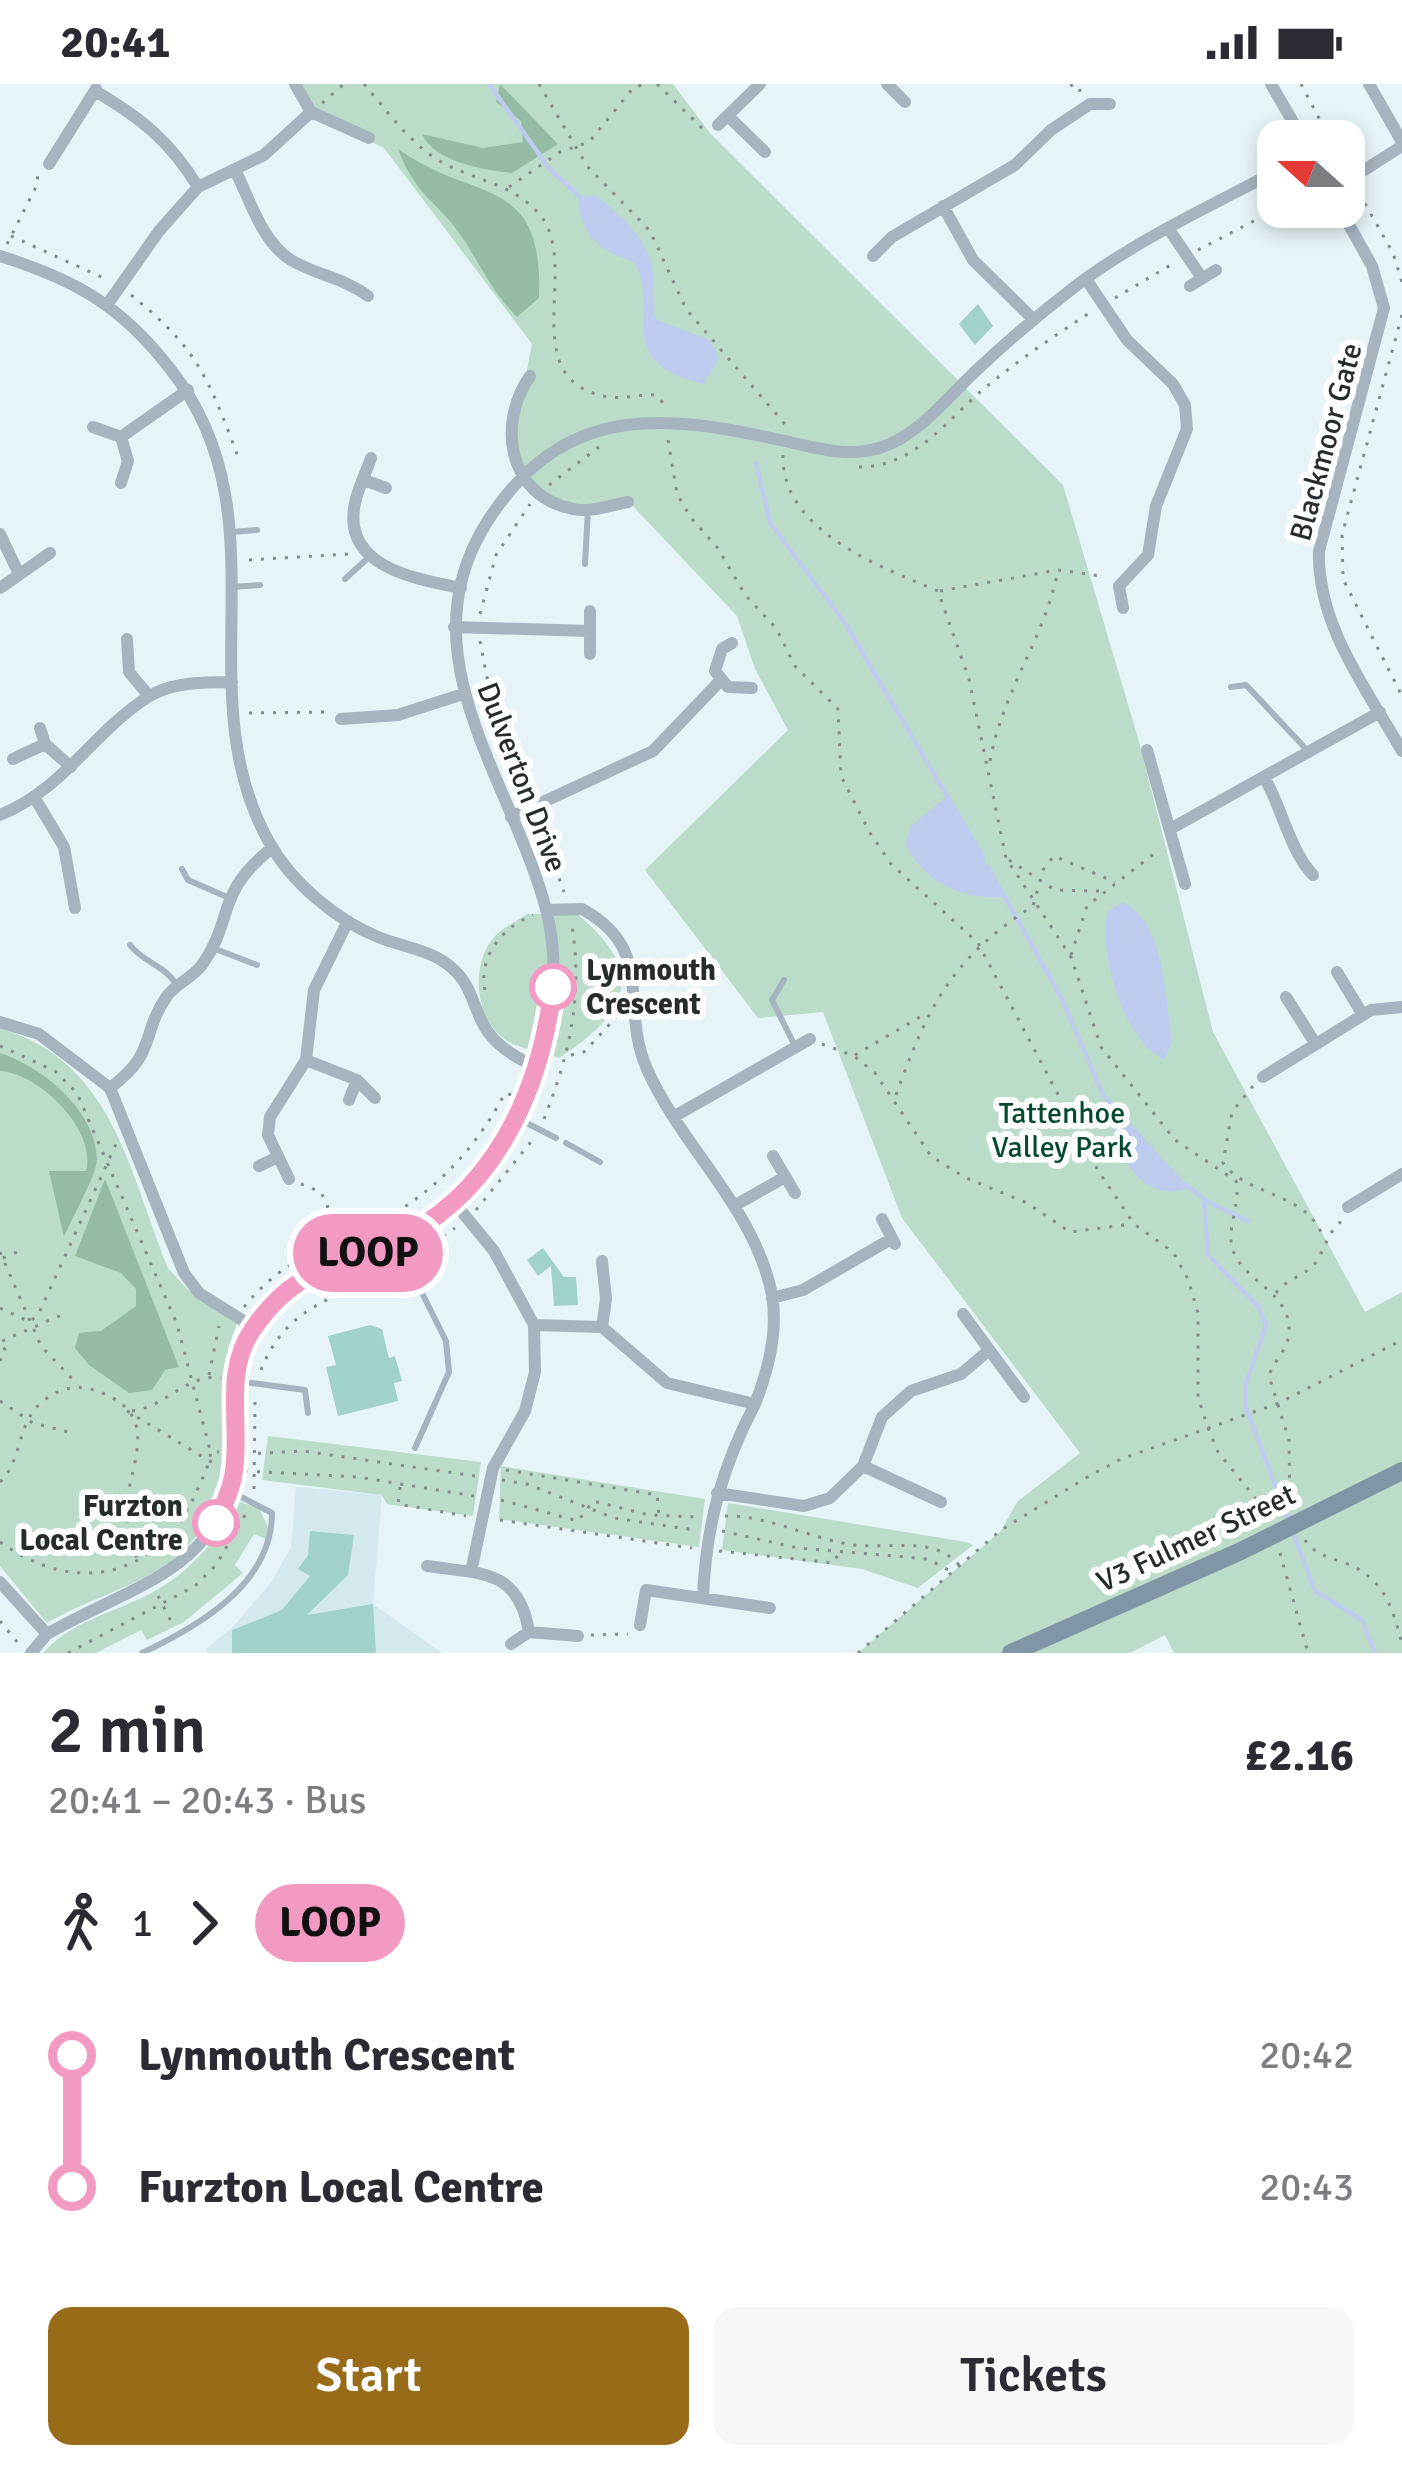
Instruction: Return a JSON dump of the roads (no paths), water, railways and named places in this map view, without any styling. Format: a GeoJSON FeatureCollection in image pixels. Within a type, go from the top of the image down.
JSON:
{"type":"FeatureCollection","features":[{"type":"Feature","properties":{"kind":"street"},"geometry":{"type":"LineString","coordinates":[[295,84],[311,112],[369,138]]}},
{"type":"Feature","properties":{"kind":"street"},"geometry":{"type":"LineString","coordinates":[[760,84],[723,121],[765,152]]}},
{"type":"Feature","properties":{"kind":"street"},"geometry":{"type":"LineString","coordinates":[[887,84],[905,102]]}},
{"type":"Feature","properties":{"kind":"street"},"geometry":{"type":"LineString","coordinates":[[1365,169],[1402,144],[1369,84]]}},
{"type":"Feature","properties":{"kind":"street"},"geometry":{"type":"LineString","coordinates":[[1273,85],[1292,120]]}},
{"type":"Feature","properties":{"kind":"street"},"geometry":{"type":"LineString","coordinates":[[49,164],[97,87],[172,144],[198,187]]}},
{"type":"Feature","properties":{"kind":"street"},"geometry":{"type":"LineString","coordinates":[[1077,87],[1090,104]]}},
{"type":"Feature","properties":{"kind":"street"},"geometry":{"type":"LineString","coordinates":[[873,256],[892,237],[1016,165],[1051,130],[1090,104],[1110,104]]}},
{"type":"Feature","properties":{"kind":"street"},"geometry":{"type":"LineString","coordinates":[[109,302],[159,231],[198,187],[264,155],[311,112]]}},
{"type":"Feature","properties":{"kind":"street"},"geometry":{"type":"LineString","coordinates":[[236,172],[268,238],[290,260],[348,281],[368,296]]}},
{"type":"Feature","properties":{"kind":"street","name":"Dulverton Drive"},"geometry":{"type":"LineString","coordinates":[[29,1653],[47,1634],[185,1563],[213,1529],[230,1491],[235,1471],[234,1380],[254,1327],[280,1296],[313,1270],[396,1241],[453,1201],[519,1120],[528,1100],[540,1069],[554,973],[546,910],[454,661],[461,589],[476,542],[524,477],[590,433],[669,420],[834,452],[888,446],[1086,279],[1257,181]]}},
{"type":"Feature","properties":{"kind":"street"},"geometry":{"type":"LineString","coordinates":[[943,206],[973,260],[1033,320]]}},
{"type":"Feature","properties":{"kind":"street"},"geometry":{"type":"LineString","coordinates":[[1168,228],[1196,282],[1216,270]]}},
{"type":"Feature","properties":{"kind":"street","name":"Blackmoor Gate"},"geometry":{"type":"LineString","coordinates":[[1351,228],[1372,266],[1384,308],[1319,551],[1318,586],[1327,616],[1402,751]]}},
{"type":"Feature","properties":{"kind":"street"},"geometry":{"type":"LineString","coordinates":[[1,256],[109,302],[188,390],[222,460],[232,532],[236,756],[252,809],[272,848],[307,890],[348,921],[454,969],[487,1031],[512,1055],[540,1069]]}},
{"type":"Feature","properties":{"kind":"street"},"geometry":{"type":"LineString","coordinates":[[1086,279],[1126,340],[1173,384],[1185,405],[1187,429],[1156,506],[1148,555],[1118,586]]}},
{"type":"Feature","properties":{"kind":"street"},"geometry":{"type":"LineString","coordinates":[[1384,308],[1402,311]]}},
{"type":"Feature","properties":{"kind":"street"},"geometry":{"type":"LineString","coordinates":[[530,376],[508,420],[524,477],[539,494],[588,510],[628,502]]}},
{"type":"Feature","properties":{"kind":"street"},"geometry":{"type":"LineString","coordinates":[[121,437],[188,390]]}},
{"type":"Feature","properties":{"kind":"street"},"geometry":{"type":"LineString","coordinates":[[93,427],[121,437]]}},
{"type":"Feature","properties":{"kind":"street"},"geometry":{"type":"LineString","coordinates":[[121,437],[128,461],[121,483]]}},
{"type":"Feature","properties":{"kind":"street"},"geometry":{"type":"LineString","coordinates":[[371,458],[354,524],[367,554],[408,577],[461,589]]}},
{"type":"Feature","properties":{"kind":"street"},"geometry":{"type":"LineString","coordinates":[[364,480],[386,488]]}},
{"type":"Feature","properties":{"kind":"street"},"geometry":{"type":"LineString","coordinates":[[0,534],[19,574]]}},
{"type":"Feature","properties":{"kind":"street"},"geometry":{"type":"LineString","coordinates":[[0,588],[50,553]]}},
{"type":"Feature","properties":{"kind":"street"},"geometry":{"type":"LineString","coordinates":[[1102,576],[1118,586],[1123,608]]}},
{"type":"Feature","properties":{"kind":"street"},"geometry":{"type":"LineString","coordinates":[[590,611],[590,654]]}},
{"type":"Feature","properties":{"kind":"street"},"geometry":{"type":"LineString","coordinates":[[454,627],[589,631]]}},
{"type":"Feature","properties":{"kind":"street"},"geometry":{"type":"LineString","coordinates":[[128,639],[129,672],[149,696]]}},
{"type":"Feature","properties":{"kind":"street"},"geometry":{"type":"LineString","coordinates":[[732,643],[715,661],[721,680],[728,687],[752,688]]}},
{"type":"Feature","properties":{"kind":"street"},"geometry":{"type":"LineString","coordinates":[[512,817],[653,751],[721,680]]}},
{"type":"Feature","properties":{"kind":"street"},"geometry":{"type":"LineString","coordinates":[[0,815],[36,800],[149,696],[180,684],[232,682]]}},
{"type":"Feature","properties":{"kind":"street"},"geometry":{"type":"LineString","coordinates":[[341,719],[398,715],[463,694]]}},
{"type":"Feature","properties":{"kind":"street"},"geometry":{"type":"LineString","coordinates":[[1172,834],[1380,712]]}},
{"type":"Feature","properties":{"kind":"street"},"geometry":{"type":"LineString","coordinates":[[362,718],[364,738]]}},
{"type":"Feature","properties":{"kind":"street"},"geometry":{"type":"LineString","coordinates":[[40,728],[45,744],[71,767]]}},
{"type":"Feature","properties":{"kind":"street"},"geometry":{"type":"LineString","coordinates":[[13,759],[45,744]]}},
{"type":"Feature","properties":{"kind":"street"},"geometry":{"type":"LineString","coordinates":[[1147,750],[1185,884]]}},
{"type":"Feature","properties":{"kind":"street"},"geometry":{"type":"LineString","coordinates":[[1265,779],[1286,816],[1297,857],[1313,875]]}},
{"type":"Feature","properties":{"kind":"street"},"geometry":{"type":"LineString","coordinates":[[36,800],[69,862],[75,908]]}},
{"type":"Feature","properties":{"kind":"street"},"geometry":{"type":"LineString","coordinates":[[110,1088],[138,1067],[167,997],[202,965],[227,897],[245,869],[272,848]]}},
{"type":"Feature","properties":{"kind":"street"},"geometry":{"type":"LineString","coordinates":[[69,862],[86,859]]}},
{"type":"Feature","properties":{"kind":"street"},"geometry":{"type":"LineString","coordinates":[[546,910],[569,907],[600,919],[621,940],[634,970],[634,1034],[675,1116],[734,1206],[772,1298],[772,1337],[755,1404],[729,1453],[709,1524],[704,1597]]}},
{"type":"Feature","properties":{"kind":"street"},"geometry":{"type":"LineString","coordinates":[[289,1179],[268,1135],[270,1117],[306,1060],[314,990],[348,921]]}},
{"type":"Feature","properties":{"kind":"street"},"geometry":{"type":"LineString","coordinates":[[1337,972],[1363,1016]]}},
{"type":"Feature","properties":{"kind":"street"},"geometry":{"type":"LineString","coordinates":[[1286,997],[1315,1043]]}},
{"type":"Feature","properties":{"kind":"street"},"geometry":{"type":"LineString","coordinates":[[1263,1077],[1363,1016],[1402,1006]]}},
{"type":"Feature","properties":{"kind":"street"},"geometry":{"type":"LineString","coordinates":[[0,1022],[39,1034],[110,1088],[184,1274],[199,1293],[254,1327]]}},
{"type":"Feature","properties":{"kind":"street"},"geometry":{"type":"LineString","coordinates":[[675,1116],[810,1039]]}},
{"type":"Feature","properties":{"kind":"street"},"geometry":{"type":"LineString","coordinates":[[306,1060],[357,1080],[375,1098]]}},
{"type":"Feature","properties":{"kind":"street"},"geometry":{"type":"LineString","coordinates":[[349,1100],[357,1080]]}},
{"type":"Feature","properties":{"kind":"street"},"geometry":{"type":"LineString","coordinates":[[773,1156],[795,1193]]}},
{"type":"Feature","properties":{"kind":"street"},"geometry":{"type":"LineString","coordinates":[[259,1166],[278,1157]]}},
{"type":"Feature","properties":{"kind":"street"},"geometry":{"type":"LineString","coordinates":[[734,1206],[785,1177]]}},
{"type":"Feature","properties":{"kind":"street"},"geometry":{"type":"LineString","coordinates":[[1348,1208],[1397,1177],[1402,1197]]}},
{"type":"Feature","properties":{"kind":"street"},"geometry":{"type":"LineString","coordinates":[[453,1201],[494,1251],[534,1325],[536,1372],[525,1411],[492,1473],[471,1572]]}},
{"type":"Feature","properties":{"kind":"street"},"geometry":{"type":"LineString","coordinates":[[772,1298],[803,1290],[893,1241],[882,1219]]}},
{"type":"Feature","properties":{"kind":"street"},"geometry":{"type":"LineString","coordinates":[[602,1261],[613,1283],[602,1328]]}},
{"type":"Feature","properties":{"kind":"street"},"geometry":{"type":"LineString","coordinates":[[963,1314],[1024,1397]]}},
{"type":"Feature","properties":{"kind":"street"},"geometry":{"type":"LineString","coordinates":[[534,1325],[602,1328],[668,1383],[755,1404]]}},
{"type":"Feature","properties":{"kind":"street"},"geometry":{"type":"LineString","coordinates":[[717,1493],[803,1506],[830,1498],[863,1466],[882,1417],[910,1390],[961,1374],[988,1351]]}},
{"type":"Feature","properties":{"kind":"street"},"geometry":{"type":"LineString","coordinates":[[863,1466],[941,1502]]}},
{"type":"Feature","properties":{"kind":"street","name":"V3 Fulmer Street"},"geometry":{"type":"LineString","coordinates":[[1012,1653],[1241,1551],[1402,1471]]}},
{"type":"Feature","properties":{"kind":"street"},"geometry":{"type":"LineString","coordinates":[[910,1502],[917,1487]]}},
{"type":"Feature","properties":{"kind":"street"},"geometry":{"type":"LineString","coordinates":[[427,1566],[495,1576],[522,1601],[529,1632]]}},
{"type":"Feature","properties":{"kind":"street"},"geometry":{"type":"LineString","coordinates":[[0,1582],[47,1634]]}},
{"type":"Feature","properties":{"kind":"street"},"geometry":{"type":"LineString","coordinates":[[640,1625],[646,1590],[770,1607]]}},
{"type":"Feature","properties":{"kind":"street"},"geometry":{"type":"LineString","coordinates":[[512,1644],[529,1632],[578,1636]]}},
{"type":"Feature","properties":{"kind":"lane"},"geometry":{"type":"LineString","coordinates":[[585,564],[588,510]]}},
{"type":"Feature","properties":{"kind":"lane"},"geometry":{"type":"LineString","coordinates":[[232,532],[256,530]]}},
{"type":"Feature","properties":{"kind":"lane"},"geometry":{"type":"LineString","coordinates":[[345,579],[367,554]]}},
{"type":"Feature","properties":{"kind":"lane"},"geometry":{"type":"LineString","coordinates":[[232,586],[260,585]]}},
{"type":"Feature","properties":{"kind":"lane"},"geometry":{"type":"LineString","coordinates":[[1231,687],[1246,686],[1256,694],[1309,752]]}},
{"type":"Feature","properties":{"kind":"lane"},"geometry":{"type":"LineString","coordinates":[[182,869],[188,880],[227,897]]}},
{"type":"Feature","properties":{"kind":"lane"},"geometry":{"type":"LineString","coordinates":[[130,945],[141,959],[167,970],[177,987]]}},
{"type":"Feature","properties":{"kind":"lane"},"geometry":{"type":"LineString","coordinates":[[209,947],[257,965]]}},
{"type":"Feature","properties":{"kind":"lane"},"geometry":{"type":"LineString","coordinates":[[784,980],[772,1000],[794,1044]]}},
{"type":"Feature","properties":{"kind":"lane"},"geometry":{"type":"LineString","coordinates":[[519,1120],[556,1138]]}},
{"type":"Feature","properties":{"kind":"lane"},"geometry":{"type":"LineString","coordinates":[[566,1143],[600,1162]]}},
{"type":"Feature","properties":{"kind":"lane"},"geometry":{"type":"LineString","coordinates":[[396,1241],[446,1341],[449,1372],[415,1448]]}},
{"type":"Feature","properties":{"kind":"lane"},"geometry":{"type":"LineString","coordinates":[[234,1380],[255,1387],[305,1390],[308,1413]]}},
{"type":"Feature","properties":{"kind":"lane"},"geometry":{"type":"LineString","coordinates":[[142,1653],[162,1648],[208,1617],[258,1564],[272,1534],[272,1513],[230,1491]]}},
{"type":"Feature","properties":{"kind":"water"},"geometry":{"type":"Polygon","coordinates":[[[579,196],[597,196],[642,243],[653,270],[657,320],[710,340],[719,359],[703,384],[656,362],[647,348],[644,299],[634,262],[593,240],[582,221],[579,196]]]}},
{"type":"Feature","properties":{"kind":"water"},"geometry":{"type":"Polygon","coordinates":[[[947,796],[1005,897],[960,892],[934,879],[913,858],[905,844],[911,826],[947,796]]]}},
{"type":"Feature","properties":{"kind":"water"},"geometry":{"type":"Polygon","coordinates":[[[1123,902],[1148,927],[1161,964],[1172,1042],[1164,1059],[1137,1035],[1117,994],[1106,928],[1108,911],[1123,902]]]}},
{"type":"Feature","properties":{"kind":"water"},"geometry":{"type":"Polygon","coordinates":[[[1111,1104],[1189,1187],[1156,1189],[1130,1168],[1114,1136],[1111,1104]]]}},
{"type":"Feature","properties":{"kind":"waterway"},"geometry":{"type":"LineString","coordinates":[[489,84],[549,168],[580,197]]}},
{"type":"Feature","properties":{"kind":"waterway"},"geometry":{"type":"LineString","coordinates":[[756,463],[770,523],[845,623],[983,857]]}},
{"type":"Feature","properties":{"kind":"waterway"},"geometry":{"type":"LineString","coordinates":[[988,867],[1062,999],[1103,1095],[1172,1173]]}},
{"type":"Feature","properties":{"kind":"waterway"},"geometry":{"type":"LineString","coordinates":[[1186,1185],[1204,1199],[1208,1255],[1258,1306],[1266,1325],[1246,1383],[1245,1405],[1288,1519]]}},
{"type":"Feature","properties":{"kind":"waterway"},"geometry":{"type":"LineString","coordinates":[[1205,1200],[1248,1221]]}},
{"type":"Feature","properties":{"kind":"waterway"},"geometry":{"type":"LineString","coordinates":[[1292,1530],[1315,1591],[1362,1620],[1375,1653]]}},
{"type":"Feature","properties":{"kind":"place","name":"Lynmouth Crescent"},"geometry":{"type":"Point","coordinates":[553,987]}},
{"type":"Feature","properties":{"kind":"place","name":"Furzton Local Centre"},"geometry":{"type":"Point","coordinates":[216,1523]}},
{"type":"Feature","properties":{"kind":"park label","name":"Tattenhoe Valley Park"},"geometry":{"type":"Point","coordinates":[1062,1130]}}]}
